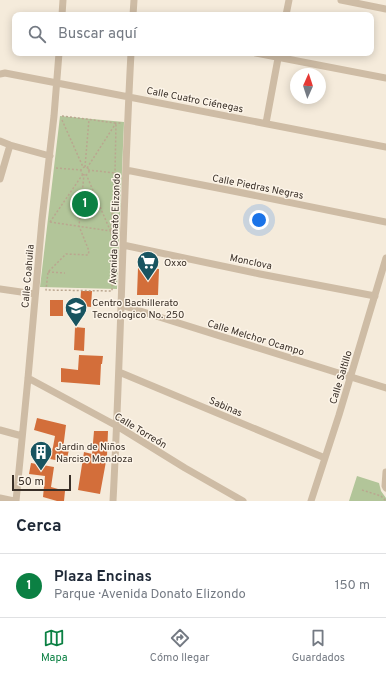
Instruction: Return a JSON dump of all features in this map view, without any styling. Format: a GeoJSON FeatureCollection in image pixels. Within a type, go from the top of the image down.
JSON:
{"type":"FeatureCollection","features":[{"type":"Feature","properties":{"kind":"street"},"geometry":{"type":"LineString","coordinates":[[62,12],[63,0]]}},
{"type":"Feature","properties":{"kind":"street"},"geometry":{"type":"LineString","coordinates":[[133,12],[134,0]]}},
{"type":"Feature","properties":{"kind":"street"},"geometry":{"type":"LineString","coordinates":[[287,12],[289,0]]}},
{"type":"Feature","properties":{"kind":"street"},"geometry":{"type":"LineString","coordinates":[[341,0],[386,9]]}},
{"type":"Feature","properties":{"kind":"street","name":"Calle Coahuila"},"geometry":{"type":"LineString","coordinates":[[15,501],[59,56]]}},
{"type":"Feature","properties":{"kind":"street","name":"Avenida Donato Elizondo"},"geometry":{"type":"LineString","coordinates":[[113,501],[131,56]]}},
{"type":"Feature","properties":{"kind":"street"},"geometry":{"type":"LineString","coordinates":[[266,123],[278,56]]}},
{"type":"Feature","properties":{"kind":"street"},"geometry":{"type":"LineString","coordinates":[[283,56],[386,78]]}},
{"type":"Feature","properties":{"kind":"street","name":"Calle Cuatro Ciénegas"},"geometry":{"type":"LineString","coordinates":[[0,74],[5,73],[57,82],[386,147]]}},
{"type":"Feature","properties":{"kind":"street"},"geometry":{"type":"LineString","coordinates":[[0,141],[50,156]]}},
{"type":"Feature","properties":{"kind":"street"},"geometry":{"type":"LineString","coordinates":[[0,179],[10,145]]}},
{"type":"Feature","properties":{"kind":"street","name":"Calle Piedras Negras"},"geometry":{"type":"LineString","coordinates":[[126,170],[386,222]]}},
{"type":"Feature","properties":{"kind":"street","name":"Monclova"},"geometry":{"type":"LineString","coordinates":[[123,244],[260,274],[375,296]]}},
{"type":"Feature","properties":{"kind":"street","name":"Calle Saltillo"},"geometry":{"type":"LineString","coordinates":[[311,501],[386,258]]}},
{"type":"Feature","properties":{"kind":"street"},"geometry":{"type":"LineString","coordinates":[[0,289],[35,294]]}},
{"type":"Feature","properties":{"kind":"street","name":"Calle Melchor Ocampo"},"geometry":{"type":"LineString","coordinates":[[121,305],[386,388]]}},
{"type":"Feature","properties":{"kind":"street","name":"Sabinas"},"geometry":{"type":"LineString","coordinates":[[119,372],[325,458]]}},
{"type":"Feature","properties":{"kind":"street","name":"Calle Torreón"},"geometry":{"type":"LineString","coordinates":[[28,378],[117,426],[185,468],[243,501]]}},
{"type":"Feature","properties":{"kind":"street"},"geometry":{"type":"LineString","coordinates":[[0,430],[22,436]]}},
{"type":"Feature","properties":{"kind":"street"},"geometry":{"type":"LineString","coordinates":[[386,472],[386,488]]}},
{"type":"Feature","properties":{"kind":"street"},"geometry":{"type":"LineString","coordinates":[[0,498],[15,501]]}},
{"type":"Feature","properties":{"kind":"path"},"geometry":{"type":"LineString","coordinates":[[60,116],[116,123]]}},
{"type":"Feature","properties":{"kind":"path"},"geometry":{"type":"LineString","coordinates":[[60,116],[60,124]]}},
{"type":"Feature","properties":{"kind":"path"},"geometry":{"type":"LineString","coordinates":[[60,116],[86,168]]}},
{"type":"Feature","properties":{"kind":"path"},"geometry":{"type":"LineString","coordinates":[[89,119],[80,226],[88,255],[66,254],[48,272],[46,290],[112,292],[113,251],[111,232],[115,173],[116,123]]}},
{"type":"Feature","properties":{"kind":"path"},"geometry":{"type":"LineString","coordinates":[[86,168],[116,123]]}},
{"type":"Feature","properties":{"kind":"path"},"geometry":{"type":"LineString","coordinates":[[55,168],[81,170],[86,168],[115,173]]}},
{"type":"Feature","properties":{"kind":"path"},"geometry":{"type":"LineString","coordinates":[[81,170],[111,232]]}},
{"type":"Feature","properties":{"kind":"path"},"geometry":{"type":"LineString","coordinates":[[50,222],[84,174]]}},
{"type":"Feature","properties":{"kind":"path"},"geometry":{"type":"LineString","coordinates":[[50,222],[51,214]]}},
{"type":"Feature","properties":{"kind":"path"},"geometry":{"type":"LineString","coordinates":[[50,222],[111,232]]}},
{"type":"Feature","properties":{"kind":"path"},"geometry":{"type":"LineString","coordinates":[[48,272],[65,272]]}},
{"type":"Feature","properties":{"kind":"path"},"geometry":{"type":"LineString","coordinates":[[362,490],[381,496],[386,501]]}},
{"type":"Feature","properties":{"kind":"green space"},"geometry":{"type":"Polygon","coordinates":[[[60,116],[124,122],[117,289],[40,287],[60,116]]]}},
{"type":"Feature","properties":{"kind":"green space"},"geometry":{"type":"Polygon","coordinates":[[[357,476],[379,483],[386,501],[349,501],[357,476]]]}},
{"type":"Feature","properties":{"kind":"building","name":"Oxxo"},"geometry":{"type":"Polygon","coordinates":[[[138,268],[159,269],[158,295],[137,295],[138,268]]]}},
{"type":"Feature","properties":{"kind":"building"},"geometry":{"type":"Polygon","coordinates":[[[81,291],[92,291],[91,307],[80,306],[81,291]]]}},
{"type":"Feature","properties":{"kind":"building"},"geometry":{"type":"Polygon","coordinates":[[[50,300],[63,300],[63,316],[50,316],[50,300]]]}},
{"type":"Feature","properties":{"kind":"building"},"geometry":{"type":"Polygon","coordinates":[[[75,327],[85,328],[84,351],[74,350],[75,327]]]}},
{"type":"Feature","properties":{"kind":"building"},"geometry":{"type":"Polygon","coordinates":[[[79,355],[103,356],[100,385],[61,382],[61,368],[78,370],[79,355]]]}},
{"type":"Feature","properties":{"kind":"building"},"geometry":{"type":"Polygon","coordinates":[[[37,418],[66,425],[63,449],[69,450],[66,462],[50,459],[55,436],[34,430],[37,418]]]}},
{"type":"Feature","properties":{"kind":"building"},"geometry":{"type":"Polygon","coordinates":[[[94,431],[108,431],[107,456],[100,494],[78,490],[84,452],[92,454],[94,431]]]}},
{"type":"Feature","properties":{"kind":"building"},"geometry":{"type":"Polygon","coordinates":[[[31,463],[54,467],[51,487],[65,491],[64,501],[57,501],[43,497],[45,476],[29,474],[31,463]]]}},
{"type":"Feature","properties":{"kind":"place","name":"Plaza Encinas"},"geometry":{"type":"Point","coordinates":[85,204]}},
{"type":"Feature","properties":{"kind":"place","name":"Oxxo"},"geometry":{"type":"Point","coordinates":[148,282]}},
{"type":"Feature","properties":{"kind":"place","name":"Centro Bachillerato Tecnologico No. 250"},"geometry":{"type":"Point","coordinates":[76,328]}},
{"type":"Feature","properties":{"kind":"place","name":"Jardin de Niños Narciso Mendoza"},"geometry":{"type":"Point","coordinates":[41,472]}}]}
